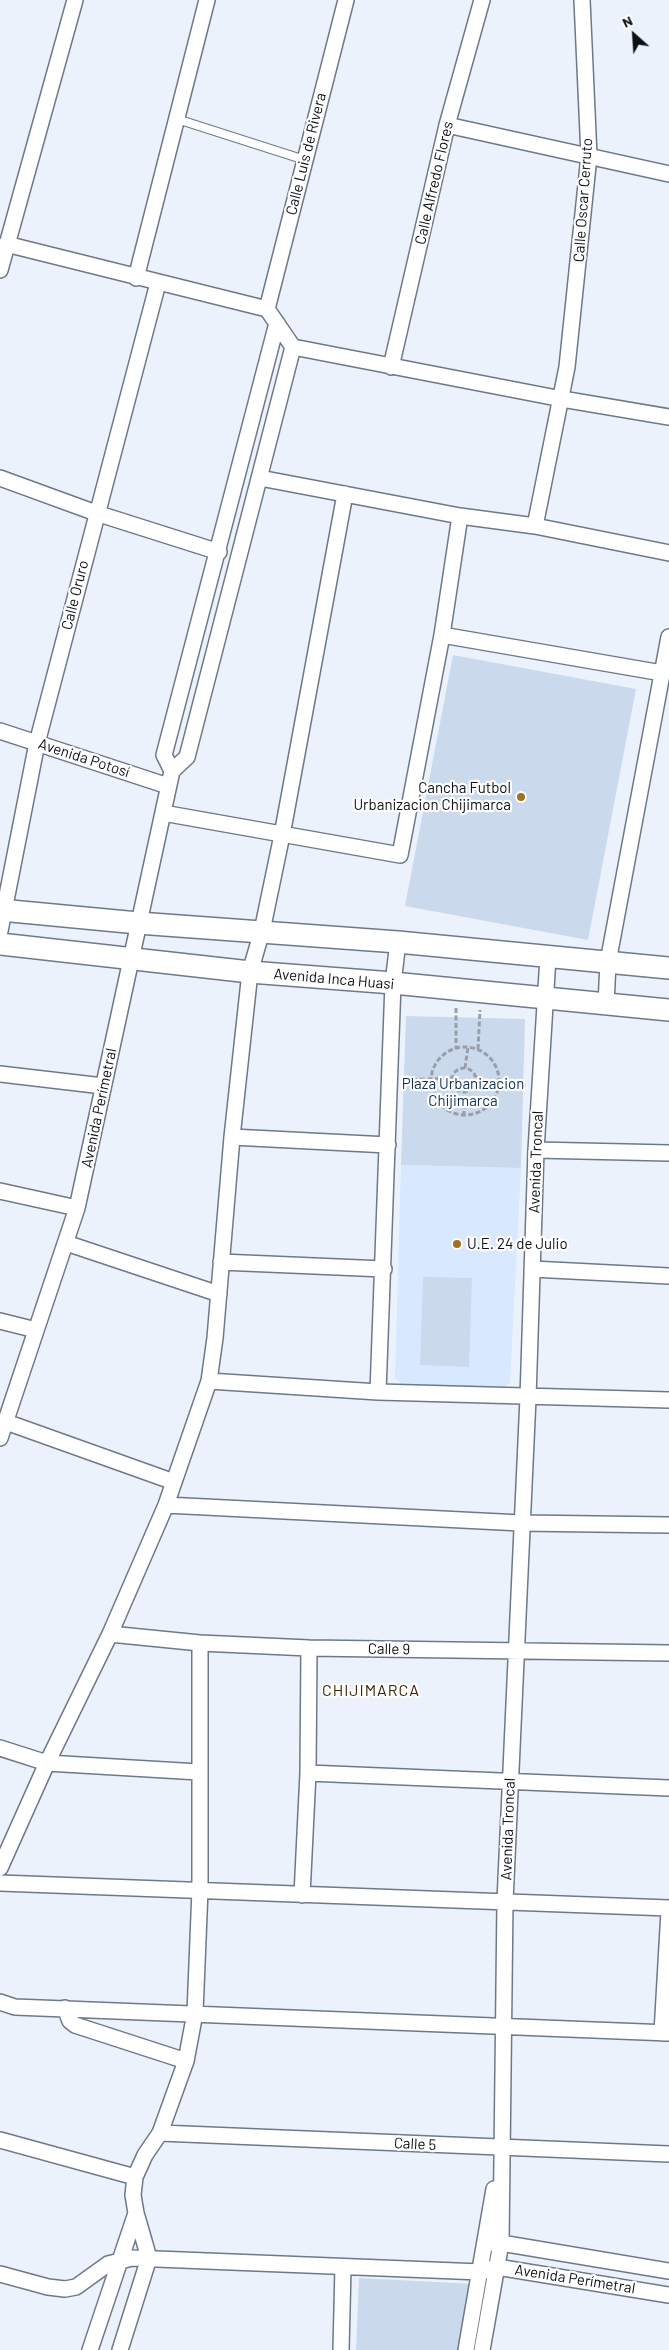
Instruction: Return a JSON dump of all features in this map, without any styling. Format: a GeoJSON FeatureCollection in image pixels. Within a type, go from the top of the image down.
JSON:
{"type":"FeatureCollection","features":[{"type":"Feature","properties":{"kind":"street"},"geometry":{"type":"LineString","coordinates":[[0,270],[75,0]]}},
{"type":"Feature","properties":{"kind":"street"},"geometry":{"type":"LineString","coordinates":[[136,278],[207,0]]}},
{"type":"Feature","properties":{"kind":"street","name":"Calle Luis de Rivera"},"geometry":{"type":"LineString","coordinates":[[267,308],[346,0]]}},
{"type":"Feature","properties":{"kind":"street","name":"Calle Oscar Cerruto"},"geometry":{"type":"LineString","coordinates":[[535,526],[567,367],[589,156],[582,0]]}},
{"type":"Feature","properties":{"kind":"street","name":"Calle Alfredo Flores"},"geometry":{"type":"LineString","coordinates":[[391,367],[447,125],[479,1]]}},
{"type":"Feature","properties":{"kind":"street"},"geometry":{"type":"LineString","coordinates":[[447,125],[669,174]]}},
{"type":"Feature","properties":{"kind":"street"},"geometry":{"type":"LineString","coordinates":[[6,244],[136,278],[267,308],[293,348],[562,399],[669,417]]}},
{"type":"Feature","properties":{"kind":"street","name":"Calle Oruro"},"geometry":{"type":"LineString","coordinates":[[0,931],[2,910],[37,743],[158,283]]}},
{"type":"Feature","properties":{"kind":"street"},"geometry":{"type":"LineString","coordinates":[[170,779],[164,754],[219,552],[277,323]]}},
{"type":"Feature","properties":{"kind":"street"},"geometry":{"type":"LineString","coordinates":[[170,779],[186,758],[293,348]]}},
{"type":"Feature","properties":{"kind":"street"},"geometry":{"type":"LineString","coordinates":[[0,478],[96,513],[219,552]]}},
{"type":"Feature","properties":{"kind":"street"},"geometry":{"type":"LineString","coordinates":[[260,478],[460,516],[535,526],[669,553]]}},
{"type":"Feature","properties":{"kind":"street"},"geometry":{"type":"LineString","coordinates":[[0,1868],[47,1763],[110,1634],[166,1505],[209,1382],[250,972],[262,931],[282,835],[344,494]]}},
{"type":"Feature","properties":{"kind":"street"},"geometry":{"type":"LineString","coordinates":[[162,813],[400,855],[442,635],[460,516]]}},
{"type":"Feature","properties":{"kind":"street"},"geometry":{"type":"LineString","coordinates":[[442,635],[662,673]]}},
{"type":"Feature","properties":{"kind":"street"},"geometry":{"type":"LineString","coordinates":[[606,1005],[608,962],[669,637]]}},
{"type":"Feature","properties":{"kind":"street","name":"Avenida Potosí"},"geometry":{"type":"LineString","coordinates":[[0,731],[170,779]]}},
{"type":"Feature","properties":{"kind":"street","name":"Avenida Perímetral"},"geometry":{"type":"LineString","coordinates":[[0,1438],[77,1208],[170,779]]}},
{"type":"Feature","properties":{"kind":"street"},"geometry":{"type":"LineString","coordinates":[[2,910],[138,924],[262,931],[398,942],[669,968]]}},
{"type":"Feature","properties":{"kind":"street"},"geometry":{"type":"LineString","coordinates":[[378,1392],[393,983],[398,942]]}},
{"type":"Feature","properties":{"kind":"street","name":"Avenida Inca Huasi"},"geometry":{"type":"LineString","coordinates":[[0,944],[132,957],[250,972],[393,983],[669,1010]]}},
{"type":"Feature","properties":{"kind":"street","name":"Avenida Troncal"},"geometry":{"type":"LineString","coordinates":[[482,2350],[501,2243],[500,2148],[504,2028],[505,1901],[528,1398],[536,1150],[548,956]]}},
{"type":"Feature","properties":{"kind":"street"},"geometry":{"type":"LineString","coordinates":[[0,1074],[104,1086]]}},
{"type":"Feature","properties":{"kind":"street"},"geometry":{"type":"LineString","coordinates":[[232,1137],[388,1145]]}},
{"type":"Feature","properties":{"kind":"street"},"geometry":{"type":"LineString","coordinates":[[536,1150],[669,1153]]}},
{"type":"Feature","properties":{"kind":"street"},"geometry":{"type":"LineString","coordinates":[[0,1191],[77,1208]]}},
{"type":"Feature","properties":{"kind":"street"},"geometry":{"type":"LineString","coordinates":[[66,1243],[219,1294]]}},
{"type":"Feature","properties":{"kind":"street"},"geometry":{"type":"LineString","coordinates":[[221,1262],[384,1269]]}},
{"type":"Feature","properties":{"kind":"street"},"geometry":{"type":"LineString","coordinates":[[532,1269],[669,1276]]}},
{"type":"Feature","properties":{"kind":"street"},"geometry":{"type":"LineString","coordinates":[[0,1321],[36,1330]]}},
{"type":"Feature","properties":{"kind":"street"},"geometry":{"type":"LineString","coordinates":[[209,1382],[378,1392],[528,1398],[669,1400]]}},
{"type":"Feature","properties":{"kind":"street"},"geometry":{"type":"LineString","coordinates":[[6,1422],[174,1482]]}},
{"type":"Feature","properties":{"kind":"street"},"geometry":{"type":"LineString","coordinates":[[166,1505],[521,1523],[669,1525]]}},
{"type":"Feature","properties":{"kind":"street","name":"Calle 9"},"geometry":{"type":"LineString","coordinates":[[110,1634],[200,1643],[309,1648],[669,1653]]}},
{"type":"Feature","properties":{"kind":"street"},"geometry":{"type":"LineString","coordinates":[[120,2350],[149,2258],[136,2213],[133,2195],[135,2177],[145,2155],[160,2133],[186,2061],[195,2013],[200,1890],[200,1643]]}},
{"type":"Feature","properties":{"kind":"street"},"geometry":{"type":"LineString","coordinates":[[302,1896],[308,1773],[309,1648]]}},
{"type":"Feature","properties":{"kind":"street"},"geometry":{"type":"LineString","coordinates":[[0,1748],[47,1763],[199,1772]]}},
{"type":"Feature","properties":{"kind":"street"},"geometry":{"type":"LineString","coordinates":[[308,1773],[669,1788]]}},
{"type":"Feature","properties":{"kind":"street"},"geometry":{"type":"LineString","coordinates":[[0,1883],[200,1890],[302,1896],[505,1901],[669,1909],[666,2033],[504,2028],[15,2006],[0,2002]]}},
{"type":"Feature","properties":{"kind":"street"},"geometry":{"type":"LineString","coordinates":[[65,2008],[70,2021],[75,2025],[186,2061]]}},
{"type":"Feature","properties":{"kind":"street","name":"Calle 5"},"geometry":{"type":"LineString","coordinates":[[160,2133],[669,2154]]}},
{"type":"Feature","properties":{"kind":"street"},"geometry":{"type":"LineString","coordinates":[[0,2140],[135,2177]]}},
{"type":"Feature","properties":{"kind":"street"},"geometry":{"type":"LineString","coordinates":[[466,2350],[500,2148]]}},
{"type":"Feature","properties":{"kind":"street"},"geometry":{"type":"LineString","coordinates":[[90,2350],[136,2213]]}},
{"type":"Feature","properties":{"kind":"street"},"geometry":{"type":"LineString","coordinates":[[484,2243],[501,2243],[669,2271]]}},
{"type":"Feature","properties":{"kind":"street","name":"Avenida Perímetral"},"geometry":{"type":"LineString","coordinates":[[0,2274],[48,2288],[65,2289],[76,2287],[90,2279],[97,2271],[119,2261],[149,2258],[480,2272],[497,2267],[669,2295]]}},
{"type":"Feature","properties":{"kind":"street"},"geometry":{"type":"LineString","coordinates":[[340,2350],[343,2267]]}},
{"type":"Feature","properties":{"kind":"lane"},"geometry":{"type":"LineString","coordinates":[[177,119],[304,160]]}},
{"type":"Feature","properties":{"kind":"path"},"geometry":{"type":"LineString","coordinates":[[456,990],[456,1048]]}},
{"type":"Feature","properties":{"kind":"path"},"geometry":{"type":"LineString","coordinates":[[478,1050],[481,992]]}},
{"type":"Feature","properties":{"kind":"path"},"geometry":{"type":"LineString","coordinates":[[465,1068],[468,1047]]}},
{"type":"Feature","properties":{"kind":"path"},"geometry":{"type":"LineString","coordinates":[[468,1047],[478,1050],[495,1063],[499,1073],[500,1084],[491,1104],[483,1111],[464,1116],[451,1112],[441,1106],[434,1096],[431,1079],[437,1062],[445,1054],[456,1048],[468,1047]]}},
{"type":"Feature","properties":{"kind":"path"},"geometry":{"type":"LineString","coordinates":[[465,1068],[474,1074],[476,1082],[473,1089],[464,1093],[455,1089],[452,1078],[456,1071],[465,1068]]}},
{"type":"Feature","properties":{"kind":"path"},"geometry":{"type":"LineString","coordinates":[[390,1080],[452,1078]]}},
{"type":"Feature","properties":{"kind":"path"},"geometry":{"type":"LineString","coordinates":[[476,1082],[539,1086]]}},
{"type":"Feature","properties":{"kind":"path"},"geometry":{"type":"LineString","coordinates":[[464,1093],[464,1116]]}},
{"type":"Feature","properties":{"kind":"shaded area"},"geometry":{"type":"Polygon","coordinates":[[[401,1165],[521,1168],[510,1383],[502,1389],[405,1386],[395,1378],[401,1165]]]}},
{"type":"Feature","properties":{"kind":"green space","name":"Cancha Futbol Urbanizacion Chijimarca"},"geometry":{"type":"Polygon","coordinates":[[[453,655],[636,689],[588,940],[405,906],[453,655]]]}},
{"type":"Feature","properties":{"kind":"green space","name":"Plaza Urbanizacion Chijimarca"},"geometry":{"type":"Polygon","coordinates":[[[406,1016],[525,1019],[521,1168],[401,1165],[406,1016]]]}},
{"type":"Feature","properties":{"kind":"green space"},"geometry":{"type":"Polygon","coordinates":[[[423,1277],[472,1278],[469,1367],[420,1365],[423,1277]]]}},
{"type":"Feature","properties":{"kind":"green space"},"geometry":{"type":"Polygon","coordinates":[[[359,2278],[474,2284],[463,2350],[356,2350],[359,2278]]]}},
{"type":"Feature","properties":{"kind":"place","name":"Cancha Futbol Urbanizacion Chijimarca"},"geometry":{"type":"Point","coordinates":[521,797]}},
{"type":"Feature","properties":{"kind":"place","name":"U.E. 24 de Julio"},"geometry":{"type":"Point","coordinates":[457,1244]}},
{"type":"Feature","properties":{"kind":"district","name":"CHIJIMARCA"},"geometry":{"type":"Point","coordinates":[371,1691]}}]}
